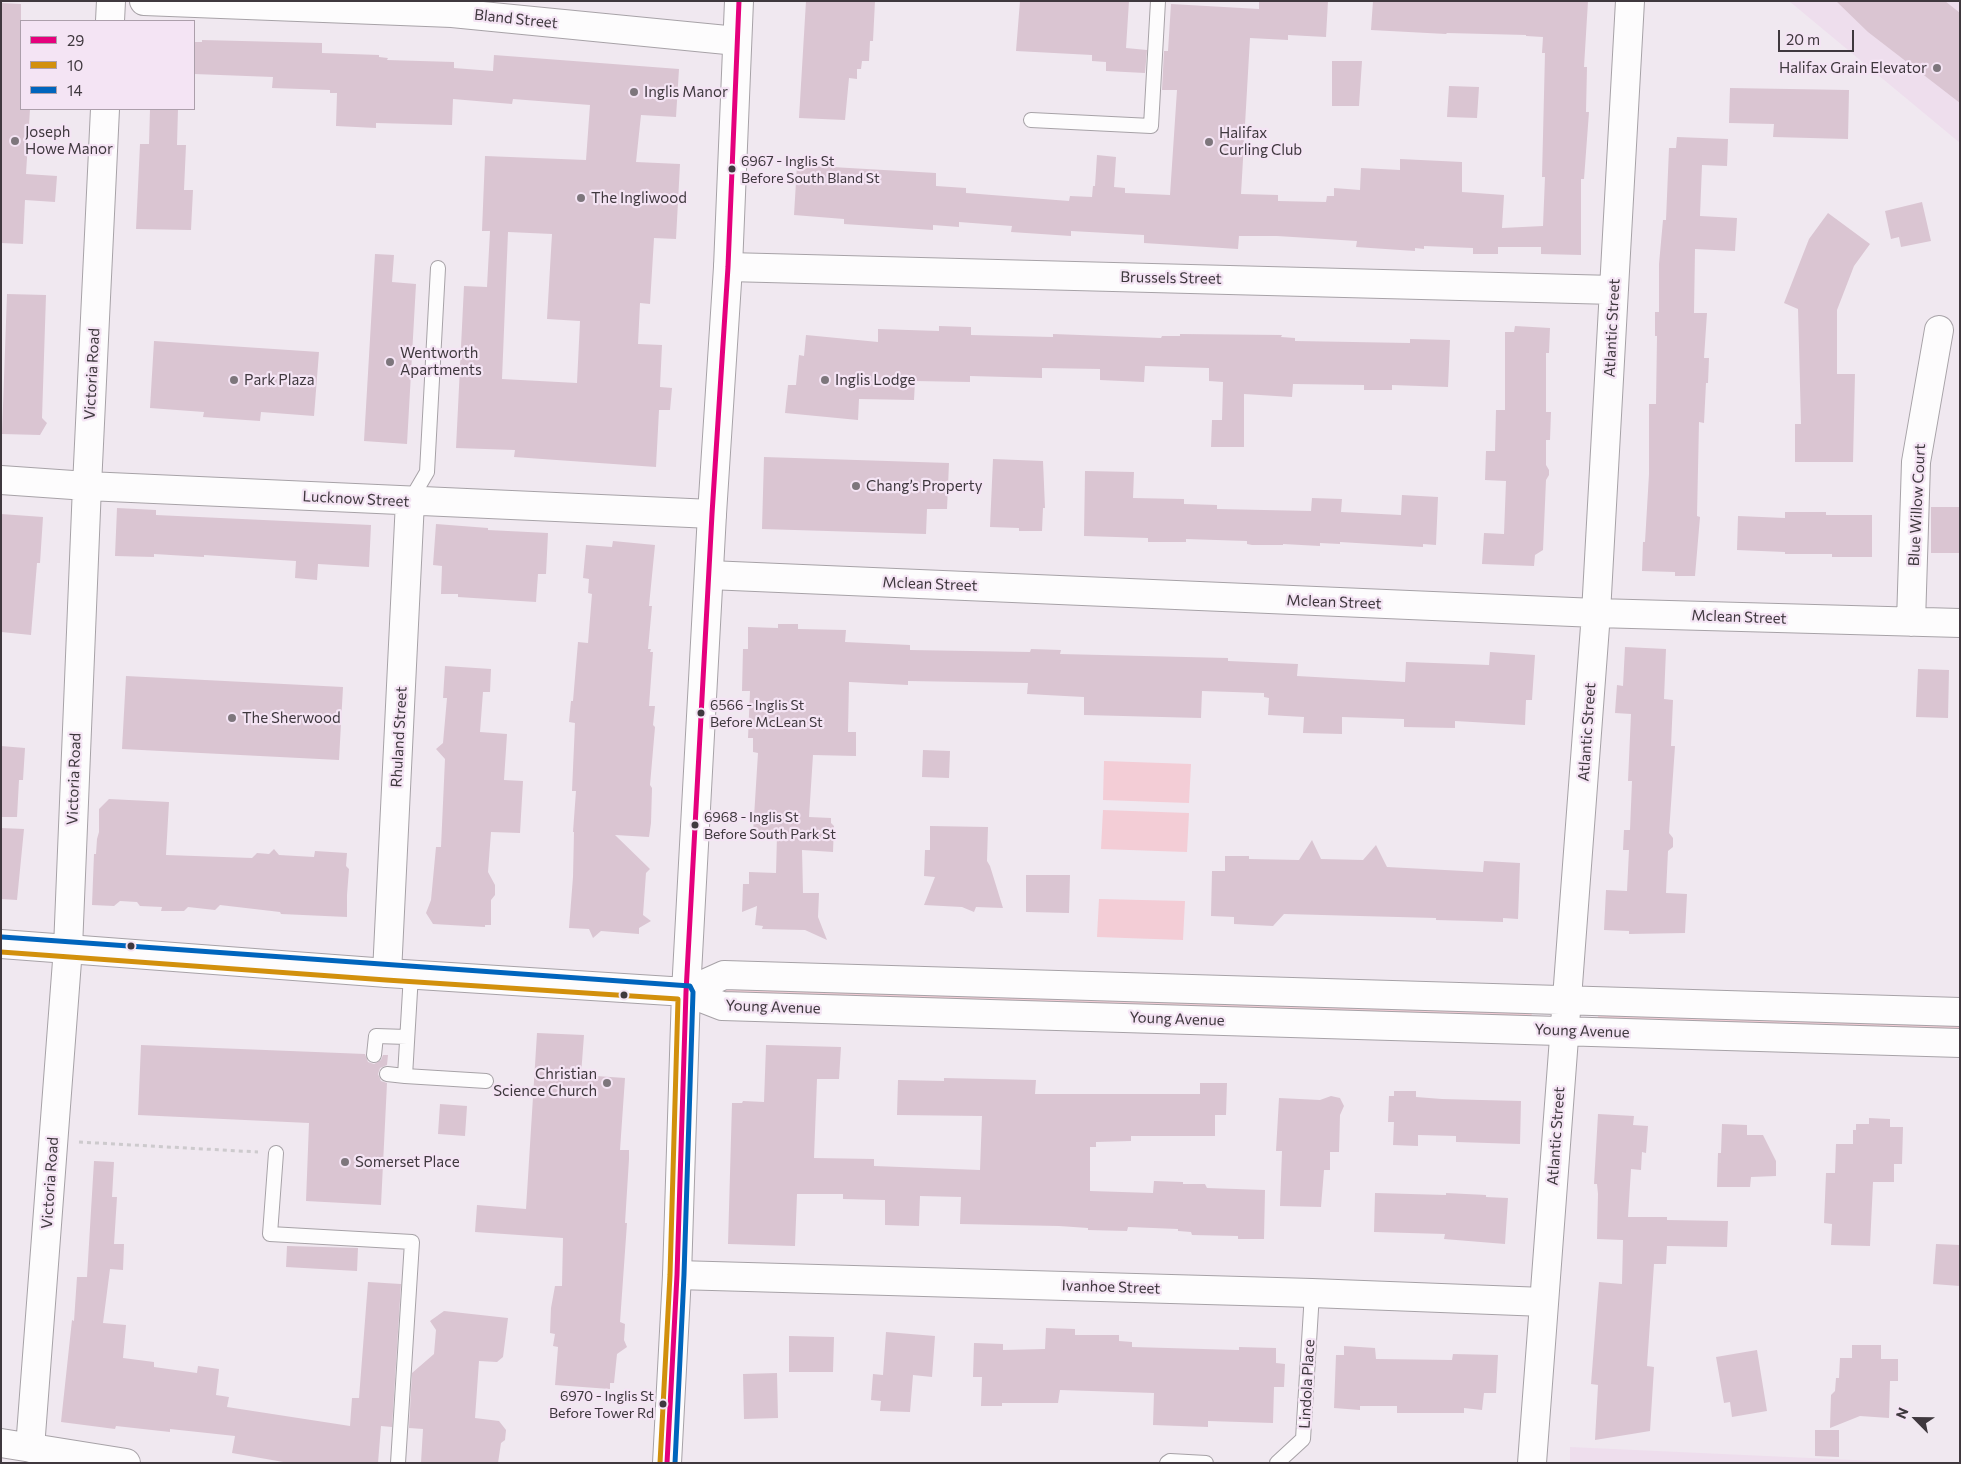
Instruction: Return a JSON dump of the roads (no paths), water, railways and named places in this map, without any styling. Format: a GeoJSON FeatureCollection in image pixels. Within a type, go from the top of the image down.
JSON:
{"type":"FeatureCollection","features":[{"type":"Feature","properties":{"kind":"street"},"geometry":{"type":"LineString","coordinates":[[110,20],[111,1]]}},
{"type":"Feature","properties":{"kind":"street","name":"Bland Street"},"geometry":{"type":"LineString","coordinates":[[144,1],[452,13],[737,41]]}},
{"type":"Feature","properties":{"kind":"street"},"geometry":{"type":"LineString","coordinates":[[667,1463],[678,1275],[686,992],[712,514],[728,267],[739,1]]}},
{"type":"Feature","properties":{"kind":"street","name":"Atlantic Street"},"geometry":{"type":"LineString","coordinates":[[1532,1463],[1596,613],[1630,1]]}},
{"type":"Feature","properties":{"kind":"street","name":"Victoria Road"},"geometry":{"type":"LineString","coordinates":[[30,1448],[68,948],[86,486],[105,110]]}},
{"type":"Feature","properties":{"kind":"street","name":"Brussels Street"},"geometry":{"type":"LineString","coordinates":[[728,267],[1614,290]]}},
{"type":"Feature","properties":{"kind":"street","name":"Blue Willow Court"},"geometry":{"type":"LineString","coordinates":[[1911,622],[1916,462],[1938,330]]}},
{"type":"Feature","properties":{"kind":"street","name":"Lucknow Street"},"geometry":{"type":"LineString","coordinates":[[1,480],[86,486],[712,514]]}},
{"type":"Feature","properties":{"kind":"street","name":"Rhuland Street"},"geometry":{"type":"LineString","coordinates":[[399,973],[410,501]]}},
{"type":"Feature","properties":{"kind":"street","name":"Mclean Street"},"geometry":{"type":"LineString","coordinates":[[709,574],[1596,613],[1960,623]]}},
{"type":"Feature","properties":{"kind":"street"},"geometry":{"type":"LineString","coordinates":[[1,944],[686,992]]}},
{"type":"Feature","properties":{"kind":"street","name":"Young Avenue"},"geometry":{"type":"LineString","coordinates":[[686,992],[724,975],[1960,1012]]}},
{"type":"Feature","properties":{"kind":"street","name":"Young Avenue"},"geometry":{"type":"LineString","coordinates":[[686,992],[722,1006],[1960,1043]]}},
{"type":"Feature","properties":{"kind":"street","name":"Ivanhoe Street"},"geometry":{"type":"LineString","coordinates":[[678,1275],[1312,1293],[1544,1302]]}},
{"type":"Feature","properties":{"kind":"street"},"geometry":{"type":"LineString","coordinates":[[1,1443],[126,1463]]}},
{"type":"Feature","properties":{"kind":"lane"},"geometry":{"type":"LineString","coordinates":[[1031,120],[1151,126],[1158,1]]}},
{"type":"Feature","properties":{"kind":"lane"},"geometry":{"type":"LineString","coordinates":[[410,501],[428,472],[438,268]]}},
{"type":"Feature","properties":{"kind":"lane"},"geometry":{"type":"LineString","coordinates":[[399,973],[407,1037],[405,1076]]}},
{"type":"Feature","properties":{"kind":"lane"},"geometry":{"type":"LineString","coordinates":[[374,1055],[376,1036],[407,1037]]}},
{"type":"Feature","properties":{"kind":"lane"},"geometry":{"type":"LineString","coordinates":[[387,1074],[486,1081]]}},
{"type":"Feature","properties":{"kind":"lane"},"geometry":{"type":"LineString","coordinates":[[276,1153],[270,1234],[412,1242],[398,1463]]}},
{"type":"Feature","properties":{"kind":"lane","name":"Lindola Place"},"geometry":{"type":"LineString","coordinates":[[1277,1463],[1303,1439],[1312,1293]]}},
{"type":"Feature","properties":{"kind":"lane"},"geometry":{"type":"LineString","coordinates":[[1167,1463],[1170,1461],[1206,1463]]}},
{"type":"Feature","properties":{"kind":"place","name":"Halifax Grain Elevator"},"geometry":{"type":"Point","coordinates":[1937,68]}},
{"type":"Feature","properties":{"kind":"place","name":"Inglis Manor"},"geometry":{"type":"Point","coordinates":[634,92]}},
{"type":"Feature","properties":{"kind":"place","name":"Joseph Howe Manor"},"geometry":{"type":"Point","coordinates":[15,141]}},
{"type":"Feature","properties":{"kind":"place","name":"Halifax Curling Club"},"geometry":{"type":"Point","coordinates":[1209,142]}},
{"type":"Feature","properties":{"kind":"place","name":"6967 - Inglis St Before South Bland St"},"geometry":{"type":"Point","coordinates":[732,169]}},
{"type":"Feature","properties":{"kind":"place","name":"The Ingliwood"},"geometry":{"type":"Point","coordinates":[581,198]}},
{"type":"Feature","properties":{"kind":"place","name":"Wentworth Apartments"},"geometry":{"type":"Point","coordinates":[390,362]}},
{"type":"Feature","properties":{"kind":"place","name":"Park Plaza"},"geometry":{"type":"Point","coordinates":[234,380]}},
{"type":"Feature","properties":{"kind":"place","name":"Inglis Lodge"},"geometry":{"type":"Point","coordinates":[825,380]}},
{"type":"Feature","properties":{"kind":"place","name":"Chang’s Property"},"geometry":{"type":"Point","coordinates":[856,486]}},
{"type":"Feature","properties":{"kind":"place","name":"6566 - Inglis St Before McLean St"},"geometry":{"type":"Point","coordinates":[701,713]}},
{"type":"Feature","properties":{"kind":"place","name":"The Sherwood"},"geometry":{"type":"Point","coordinates":[232,718]}},
{"type":"Feature","properties":{"kind":"place","name":"6968 - Inglis St Before South Park St"},"geometry":{"type":"Point","coordinates":[695,825]}},
{"type":"Feature","properties":{"kind":"place","name":"Christian Science Church"},"geometry":{"type":"Point","coordinates":[607,1083]}},
{"type":"Feature","properties":{"kind":"place","name":"Somerset Place"},"geometry":{"type":"Point","coordinates":[345,1162]}},
{"type":"Feature","properties":{"kind":"place","name":"6970 - Inglis St Before Tower Rd"},"geometry":{"type":"Point","coordinates":[663,1404]}}]}
